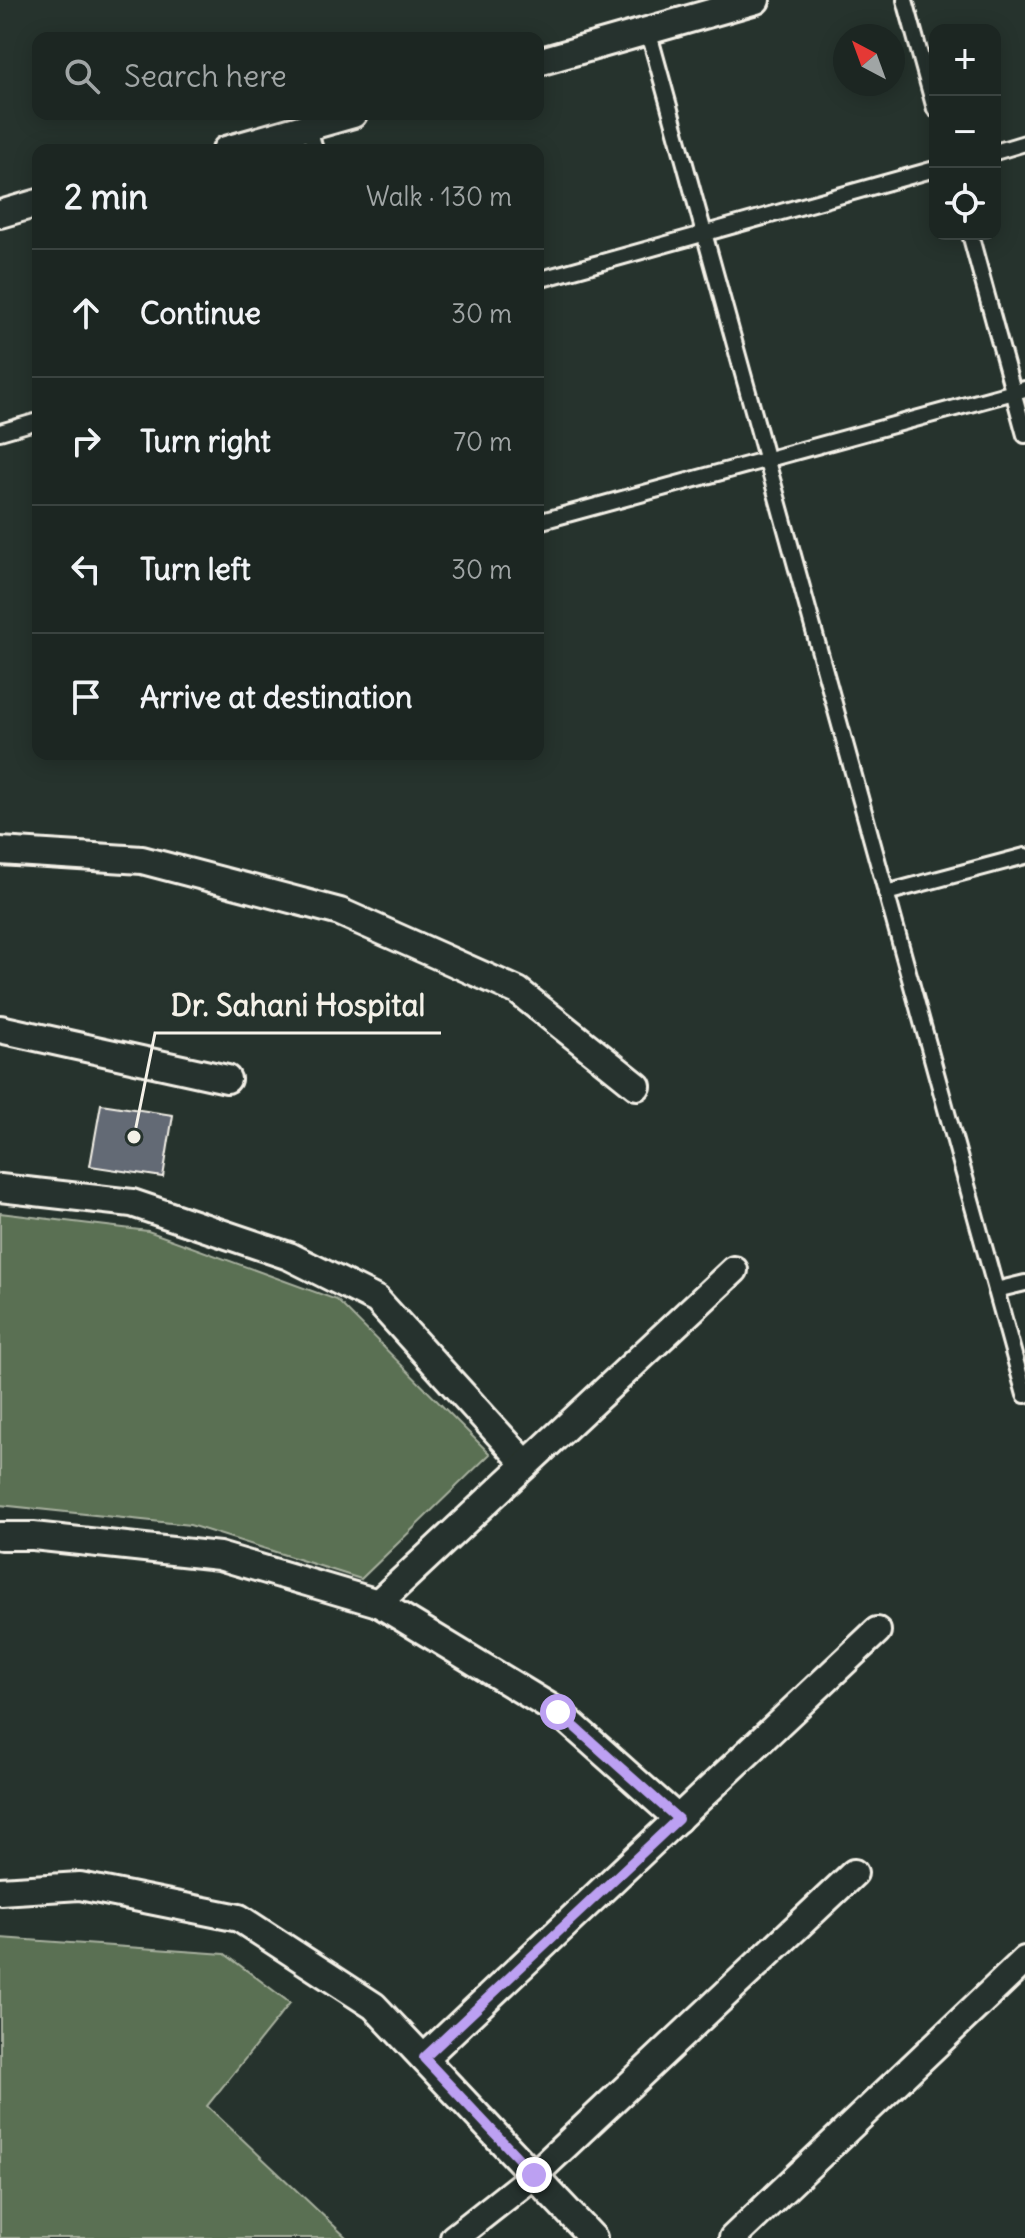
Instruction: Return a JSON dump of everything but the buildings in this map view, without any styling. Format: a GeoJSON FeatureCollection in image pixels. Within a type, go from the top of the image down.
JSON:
{"type":"FeatureCollection","features":[{"type":"Feature","properties":{"kind":"street"},"geometry":{"type":"LineString","coordinates":[[544,60],[756,0]]}},
{"type":"Feature","properties":{"kind":"street"},"geometry":{"type":"LineString","coordinates":[[269,144],[312,138],[343,120]]}},
{"type":"Feature","properties":{"kind":"street"},"geometry":{"type":"LineString","coordinates":[[0,214],[32,205]]}},
{"type":"Feature","properties":{"kind":"street"},"geometry":{"type":"LineString","coordinates":[[0,851],[142,860],[340,912],[518,991],[637,1086]]}},
{"type":"Feature","properties":{"kind":"street"},"geometry":{"type":"LineString","coordinates":[[0,1029],[227,1079]]}},
{"type":"Feature","properties":{"kind":"street"},"geometry":{"type":"LineString","coordinates":[[0,1188],[132,1203],[289,1256],[377,1300],[526,1464]]}},
{"type":"Feature","properties":{"kind":"street"},"geometry":{"type":"LineString","coordinates":[[378,1603],[734,1270]]}},
{"type":"Feature","properties":{"kind":"street"},"geometry":{"type":"LineString","coordinates":[[0,1536],[33,1536],[219,1556],[378,1603],[558,1712],[678,1819]]}},
{"type":"Feature","properties":{"kind":"street"},"geometry":{"type":"LineString","coordinates":[[424,2058],[877,1631]]}},
{"type":"Feature","properties":{"kind":"street"},"geometry":{"type":"LineString","coordinates":[[454,2238],[534,2175],[854,1873]]}},
{"type":"Feature","properties":{"kind":"street"},"geometry":{"type":"LineString","coordinates":[[0,1891],[80,1886],[239,1918],[374,2006],[593,2238]]}},
{"type":"Feature","properties":{"kind":"street"},"geometry":{"type":"LineString","coordinates":[[733,2238],[1025,1960]]}},
{"type":"Feature","properties":{"kind":"lane"},"geometry":{"type":"LineString","coordinates":[[905,0],[931,96]]}},
{"type":"Feature","properties":{"kind":"lane"},"geometry":{"type":"LineString","coordinates":[[648,30],[1025,1395]]}},
{"type":"Feature","properties":{"kind":"lane"},"geometry":{"type":"LineString","coordinates":[[1001,150],[1025,143]]}},
{"type":"Feature","properties":{"kind":"lane"},"geometry":{"type":"LineString","coordinates":[[544,278],[929,171]]}},
{"type":"Feature","properties":{"kind":"lane"},"geometry":{"type":"LineString","coordinates":[[972,240],[1019,391],[1025,435]]}},
{"type":"Feature","properties":{"kind":"lane"},"geometry":{"type":"LineString","coordinates":[[544,520],[1019,391]]}},
{"type":"Feature","properties":{"kind":"lane"},"geometry":{"type":"LineString","coordinates":[[0,432],[32,423]]}},
{"type":"Feature","properties":{"kind":"lane"},"geometry":{"type":"LineString","coordinates":[[886,893],[1025,856]]}},
{"type":"Feature","properties":{"kind":"lane"},"geometry":{"type":"LineString","coordinates":[[996,1290],[1025,1283]]}},
{"type":"Feature","properties":{"kind":"green space"},"geometry":{"type":"Polygon","coordinates":[[[0,1213],[148,1231],[337,1300],[490,1454],[361,1579],[190,1525],[0,1505],[0,1213]]]}},
{"type":"Feature","properties":{"kind":"green space"},"geometry":{"type":"Polygon","coordinates":[[[0,1938],[225,1954],[290,2003],[207,2106],[347,2238],[0,2238],[0,1938]]]}},
{"type":"Feature","properties":{"kind":"place","name":"Dr. Sahani Hospital"},"geometry":{"type":"Point","coordinates":[134,1137]}},
{"type":"Feature","properties":{"kind":"route"},"geometry":{"type":"LineString","coordinates":[[534,2175],[424,2058],[678,1819],[558,1712]]}}]}
